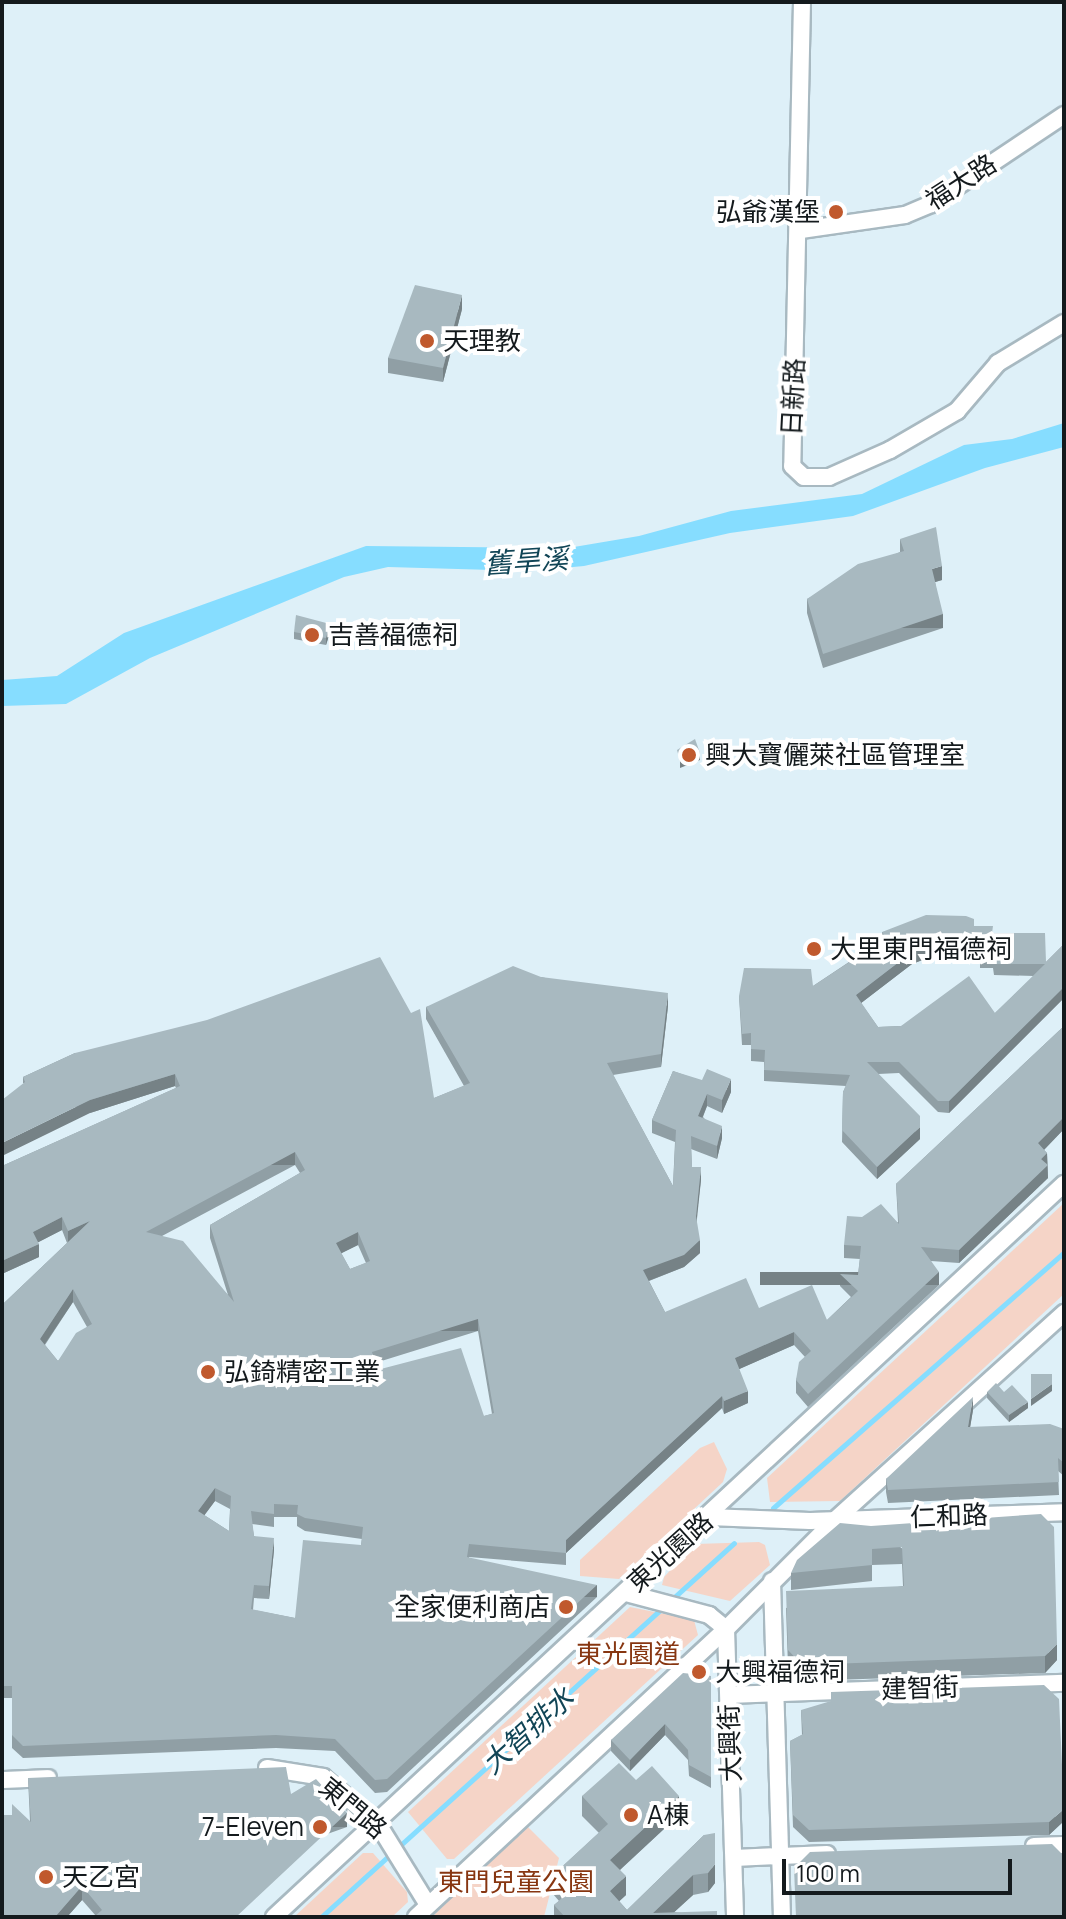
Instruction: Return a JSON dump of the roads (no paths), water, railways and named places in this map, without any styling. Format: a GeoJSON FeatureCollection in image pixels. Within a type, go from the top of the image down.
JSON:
{"type":"FeatureCollection","features":[{"type":"Feature","properties":{"kind":"street","name":"日新路"},"geometry":{"type":"LineString","coordinates":[[802,2],[801,230],[790,447],[792,466],[804,477],[816,479],[849,470],[957,411],[998,363],[1064,323]]}},
{"type":"Feature","properties":{"kind":"street","name":"福大路"},"geometry":{"type":"LineString","coordinates":[[801,230],[905,215],[931,204],[1064,115]]}},
{"type":"Feature","properties":{"kind":"street","name":"東光園路"},"geometry":{"type":"LineString","coordinates":[[274,1917],[709,1517],[1064,1184]]}},
{"type":"Feature","properties":{"kind":"street"},"geometry":{"type":"LineString","coordinates":[[422,1911],[726,1629],[835,1520],[1064,1313]]}},
{"type":"Feature","properties":{"kind":"street","name":"仁和路"},"geometry":{"type":"LineString","coordinates":[[709,1517],[835,1520],[1064,1512]]}},
{"type":"Feature","properties":{"kind":"street","name":"大興街"},"geometry":{"type":"LineString","coordinates":[[772,1581],[782,1917]]}},
{"type":"Feature","properties":{"kind":"street"},"geometry":{"type":"LineString","coordinates":[[626,1593],[709,1615],[726,1629]]}},
{"type":"Feature","properties":{"kind":"street","name":"大興街"},"geometry":{"type":"LineString","coordinates":[[726,1629],[735,1917]]}},
{"type":"Feature","properties":{"kind":"street","name":"建智街"},"geometry":{"type":"LineString","coordinates":[[729,1695],[1064,1683]]}},
{"type":"Feature","properties":{"kind":"street","name":"東門路"},"geometry":{"type":"LineString","coordinates":[[254,1769],[323,1777],[391,1838],[402,1856],[422,1911]]}},
{"type":"Feature","properties":{"kind":"street"},"geometry":{"type":"LineString","coordinates":[[2,1780],[62,1778]]}},
{"type":"Feature","properties":{"kind":"street"},"geometry":{"type":"LineString","coordinates":[[1019,1847],[1064,1845]]}},
{"type":"Feature","properties":{"kind":"street"},"geometry":{"type":"LineString","coordinates":[[734,1858],[841,1853]]}},
{"type":"Feature","properties":{"kind":"water","name":"舊旱溪"},"geometry":{"type":"Polygon","coordinates":[[[1064,423],[1064,447],[985,468],[853,516],[730,533],[584,566],[529,571],[388,567],[344,577],[150,658],[66,704],[2,706],[2,680],[57,676],[124,633],[366,546],[568,548],[639,536],[731,511],[862,494],[964,445],[1012,439],[1064,423]]]}},
{"type":"Feature","properties":{"kind":"waterway","name":"大智排水"},"geometry":{"type":"LineString","coordinates":[[773,1508],[1064,1252]]}},
{"type":"Feature","properties":{"kind":"waterway","name":"大智排水"},"geometry":{"type":"LineString","coordinates":[[321,1917],[734,1543]]}},
{"type":"Feature","properties":{"kind":"place","name":"弘爺漢堡"},"geometry":{"type":"Point","coordinates":[836,212]}},
{"type":"Feature","properties":{"kind":"place","name":"天理教"},"geometry":{"type":"Point","coordinates":[427,341]}},
{"type":"Feature","properties":{"kind":"place","name":"吉善福德祠"},"geometry":{"type":"Point","coordinates":[312,635]}},
{"type":"Feature","properties":{"kind":"place","name":"興大寶儷萊社區管理室"},"geometry":{"type":"Point","coordinates":[689,755]}},
{"type":"Feature","properties":{"kind":"place","name":"大里東門福德祠"},"geometry":{"type":"Point","coordinates":[814,949]}},
{"type":"Feature","properties":{"kind":"place","name":"弘錡精密工業"},"geometry":{"type":"Point","coordinates":[208,1372]}},
{"type":"Feature","properties":{"kind":"place","name":"全家便利商店"},"geometry":{"type":"Point","coordinates":[566,1607]}},
{"type":"Feature","properties":{"kind":"place","name":"大興福德祠"},"geometry":{"type":"Point","coordinates":[699,1672]}},
{"type":"Feature","properties":{"kind":"place","name":"A棟"},"geometry":{"type":"Point","coordinates":[631,1815]}},
{"type":"Feature","properties":{"kind":"place","name":"7-Eleven"},"geometry":{"type":"Point","coordinates":[320,1827]}},
{"type":"Feature","properties":{"kind":"place","name":"天乙宮"},"geometry":{"type":"Point","coordinates":[46,1877]}},
{"type":"Feature","properties":{"kind":"park label","name":"東光園道"},"geometry":{"type":"Point","coordinates":[628,1654]}},
{"type":"Feature","properties":{"kind":"park label","name":"東門兒童公園"},"geometry":{"type":"Point","coordinates":[516,1882]}}]}
